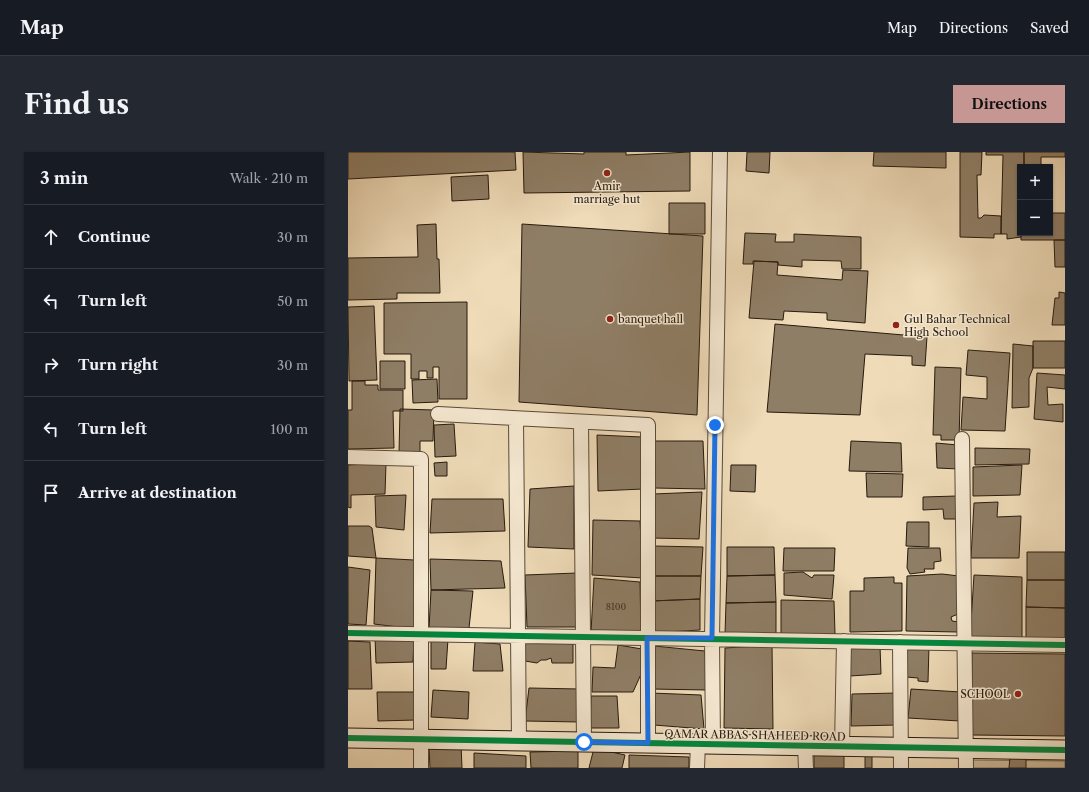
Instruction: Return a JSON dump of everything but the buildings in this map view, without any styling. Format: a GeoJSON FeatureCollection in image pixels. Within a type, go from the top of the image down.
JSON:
{"type":"FeatureCollection","features":[{"type":"Feature","properties":{"kind":"street"},"geometry":{"type":"LineString","coordinates":[[697,768],[705,745],[712,638],[720,152]]}},
{"type":"Feature","properties":{"kind":"street"},"geometry":{"type":"LineString","coordinates":[[438,414],[648,425],[648,743]]}},
{"type":"Feature","properties":{"kind":"street"},"geometry":{"type":"LineString","coordinates":[[516,419],[519,741]]}},
{"type":"Feature","properties":{"kind":"street"},"geometry":{"type":"LineString","coordinates":[[581,422],[584,742]]}},
{"type":"Feature","properties":{"kind":"street"},"geometry":{"type":"LineString","coordinates":[[962,439],[966,768]]}},
{"type":"Feature","properties":{"kind":"street"},"geometry":{"type":"LineString","coordinates":[[348,457],[421,459],[421,768]]}},
{"type":"Feature","properties":{"kind":"street"},"geometry":{"type":"LineString","coordinates":[[348,633],[1065,645]]}},
{"type":"Feature","properties":{"kind":"street"},"geometry":{"type":"LineString","coordinates":[[842,746],[844,641]]}},
{"type":"Feature","properties":{"kind":"street"},"geometry":{"type":"LineString","coordinates":[[900,642],[901,768]]}},
{"type":"Feature","properties":{"kind":"street","name":"QAMAR ABBAS SHAHEED ROAD"},"geometry":{"type":"LineString","coordinates":[[348,738],[1065,750]]}},
{"type":"Feature","properties":{"kind":"street"},"geometry":{"type":"LineString","coordinates":[[805,746],[806,768]]}},
{"type":"Feature","properties":{"kind":"shaded area"},"geometry":{"type":"Polygon","coordinates":[[[969,760],[1065,761],[1065,768],[969,768],[969,760]]]}},
{"type":"Feature","properties":{"kind":"cycle path"},"geometry":{"type":"LineString","coordinates":[[348,633],[1065,645]]}},
{"type":"Feature","properties":{"kind":"cycle path"},"geometry":{"type":"LineString","coordinates":[[348,738],[1065,750]]}},
{"type":"Feature","properties":{"kind":"place","name":"Amir marriage hut"},"geometry":{"type":"Point","coordinates":[607,173]}},
{"type":"Feature","properties":{"kind":"place","name":"banquet hall"},"geometry":{"type":"Point","coordinates":[610,319]}},
{"type":"Feature","properties":{"kind":"place","name":"Gul Bahar Technical High School"},"geometry":{"type":"Point","coordinates":[896,325]}},
{"type":"Feature","properties":{"kind":"place","name":"SCHOOL"},"geometry":{"type":"Point","coordinates":[1018,694]}},
{"type":"Feature","properties":{"kind":"route"},"geometry":{"type":"LineString","coordinates":[[584,742],[648,743],[647,638],[712,638],[715,425]]}}]}
